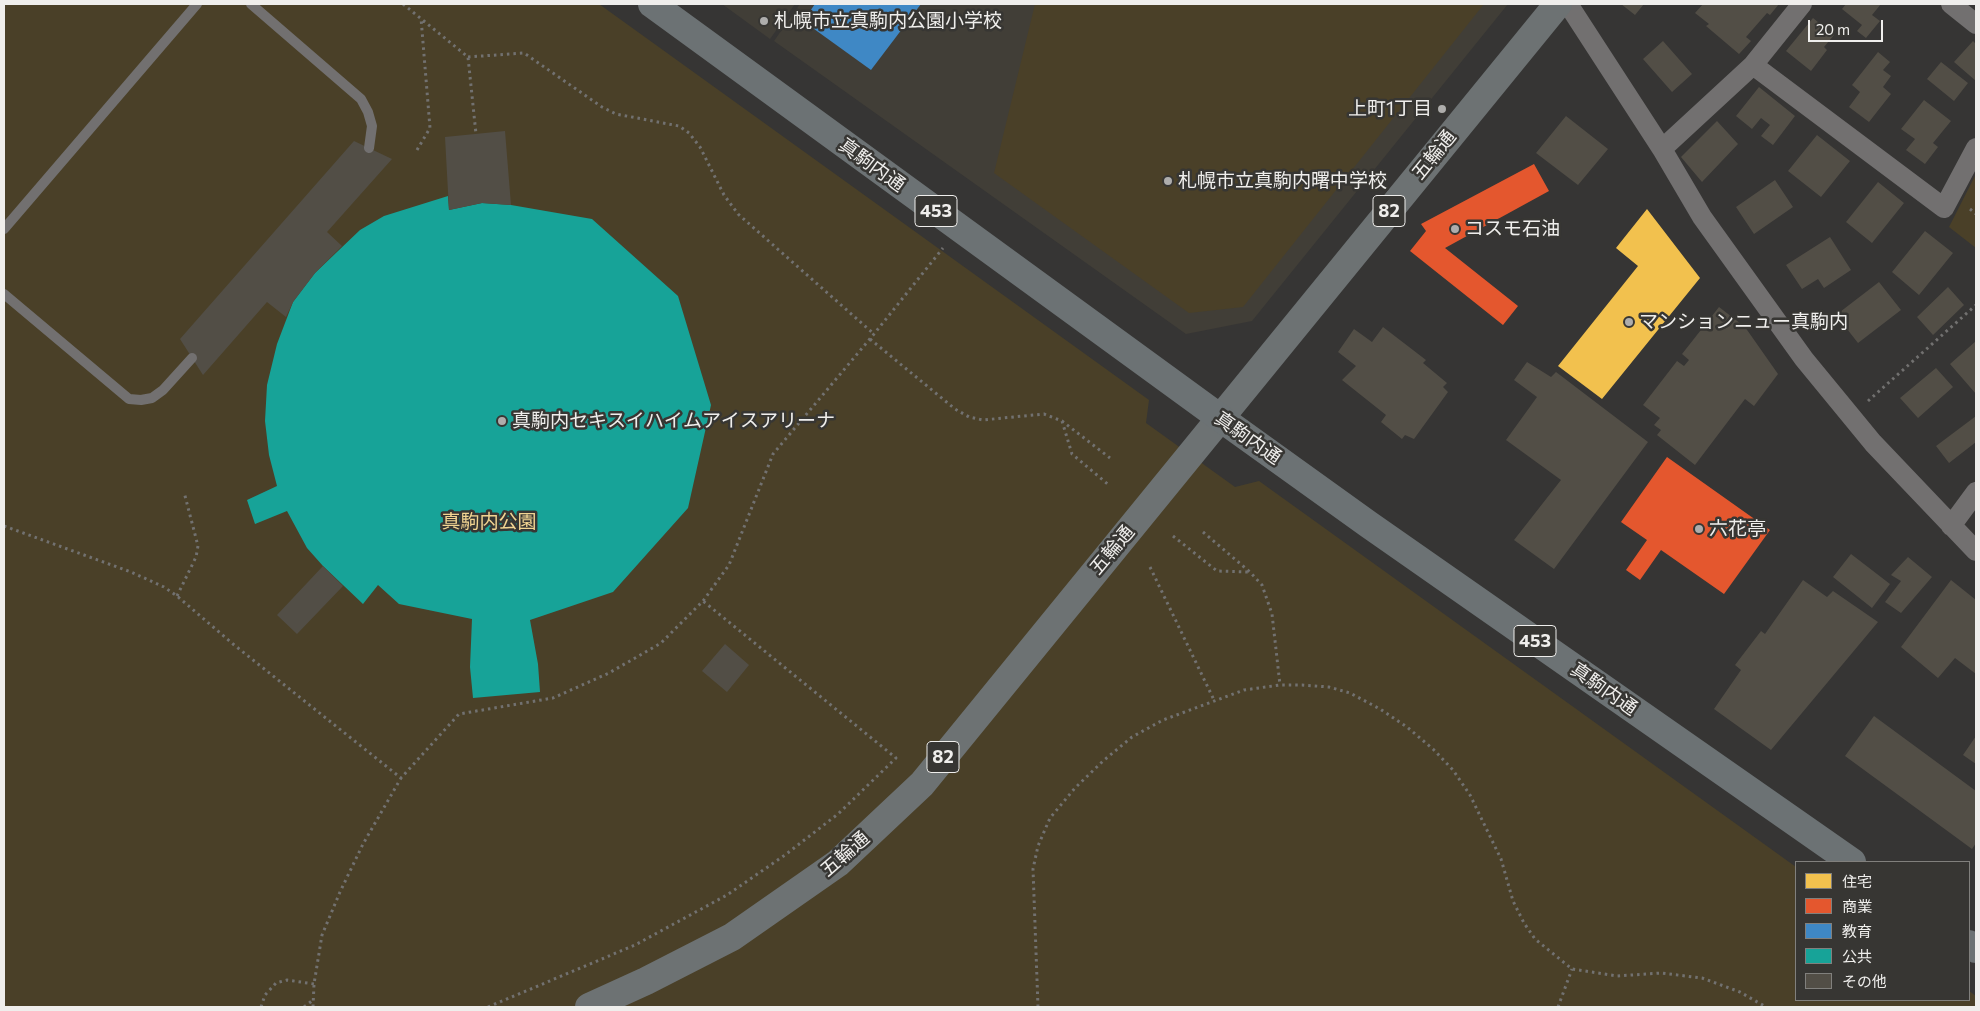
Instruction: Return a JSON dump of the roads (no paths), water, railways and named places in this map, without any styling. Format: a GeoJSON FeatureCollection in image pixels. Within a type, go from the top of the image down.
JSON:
{"type":"FeatureCollection","features":[{"type":"Feature","properties":{"kind":"highway","name":"真駒内通"},"geometry":{"type":"LineString","coordinates":[[652,4],[1392,541],[1851,861]]}},
{"type":"Feature","properties":{"kind":"main road","name":"五輪通"},"geometry":{"type":"LineString","coordinates":[[589,1007],[646,981],[732,937],[838,864],[922,784],[1219,417],[1558,4]]}},
{"type":"Feature","properties":{"kind":"street"},"geometry":{"type":"LineString","coordinates":[[1568,4],[1662,149],[1702,217],[1804,360],[1872,443],[1976,551]]}},
{"type":"Feature","properties":{"kind":"street"},"geometry":{"type":"LineString","coordinates":[[1662,149],[1753,65],[1802,4]]}},
{"type":"Feature","properties":{"kind":"street"},"geometry":{"type":"LineString","coordinates":[[1951,4],[1976,24]]}},
{"type":"Feature","properties":{"kind":"street"},"geometry":{"type":"LineString","coordinates":[[1753,65],[1944,208],[1976,148]]}},
{"type":"Feature","properties":{"kind":"street"},"geometry":{"type":"LineString","coordinates":[[1951,526],[1976,492]]}},
{"type":"Feature","properties":{"kind":"lane"},"geometry":{"type":"LineString","coordinates":[[4,229],[197,4]]}},
{"type":"Feature","properties":{"kind":"lane"},"geometry":{"type":"LineString","coordinates":[[251,4],[360,99],[368,112],[372,126],[369,148]]}},
{"type":"Feature","properties":{"kind":"lane"},"geometry":{"type":"LineString","coordinates":[[4,294],[129,399],[141,400],[152,398],[163,390],[192,358]]}},
{"type":"Feature","properties":{"kind":"place","name":"札幌市立真駒内公園小学校"},"geometry":{"type":"Point","coordinates":[764,21]}},
{"type":"Feature","properties":{"kind":"place","name":"上町1丁目"},"geometry":{"type":"Point","coordinates":[1442,109]}},
{"type":"Feature","properties":{"kind":"place","name":"札幌市立真駒内曙中学校"},"geometry":{"type":"Point","coordinates":[1168,181]}},
{"type":"Feature","properties":{"kind":"place","name":"コスモ石油"},"geometry":{"type":"Point","coordinates":[1455,229]}},
{"type":"Feature","properties":{"kind":"place","name":"マンションニュー真駒内"},"geometry":{"type":"Point","coordinates":[1629,322]}},
{"type":"Feature","properties":{"kind":"place","name":"真駒内セキスイハイムアイスアリーナ"},"geometry":{"type":"Point","coordinates":[502,421]}},
{"type":"Feature","properties":{"kind":"place","name":"六花亭"},"geometry":{"type":"Point","coordinates":[1699,529]}},
{"type":"Feature","properties":{"kind":"park label","name":"真駒内公園"},"geometry":{"type":"Point","coordinates":[489,522]}}]}
